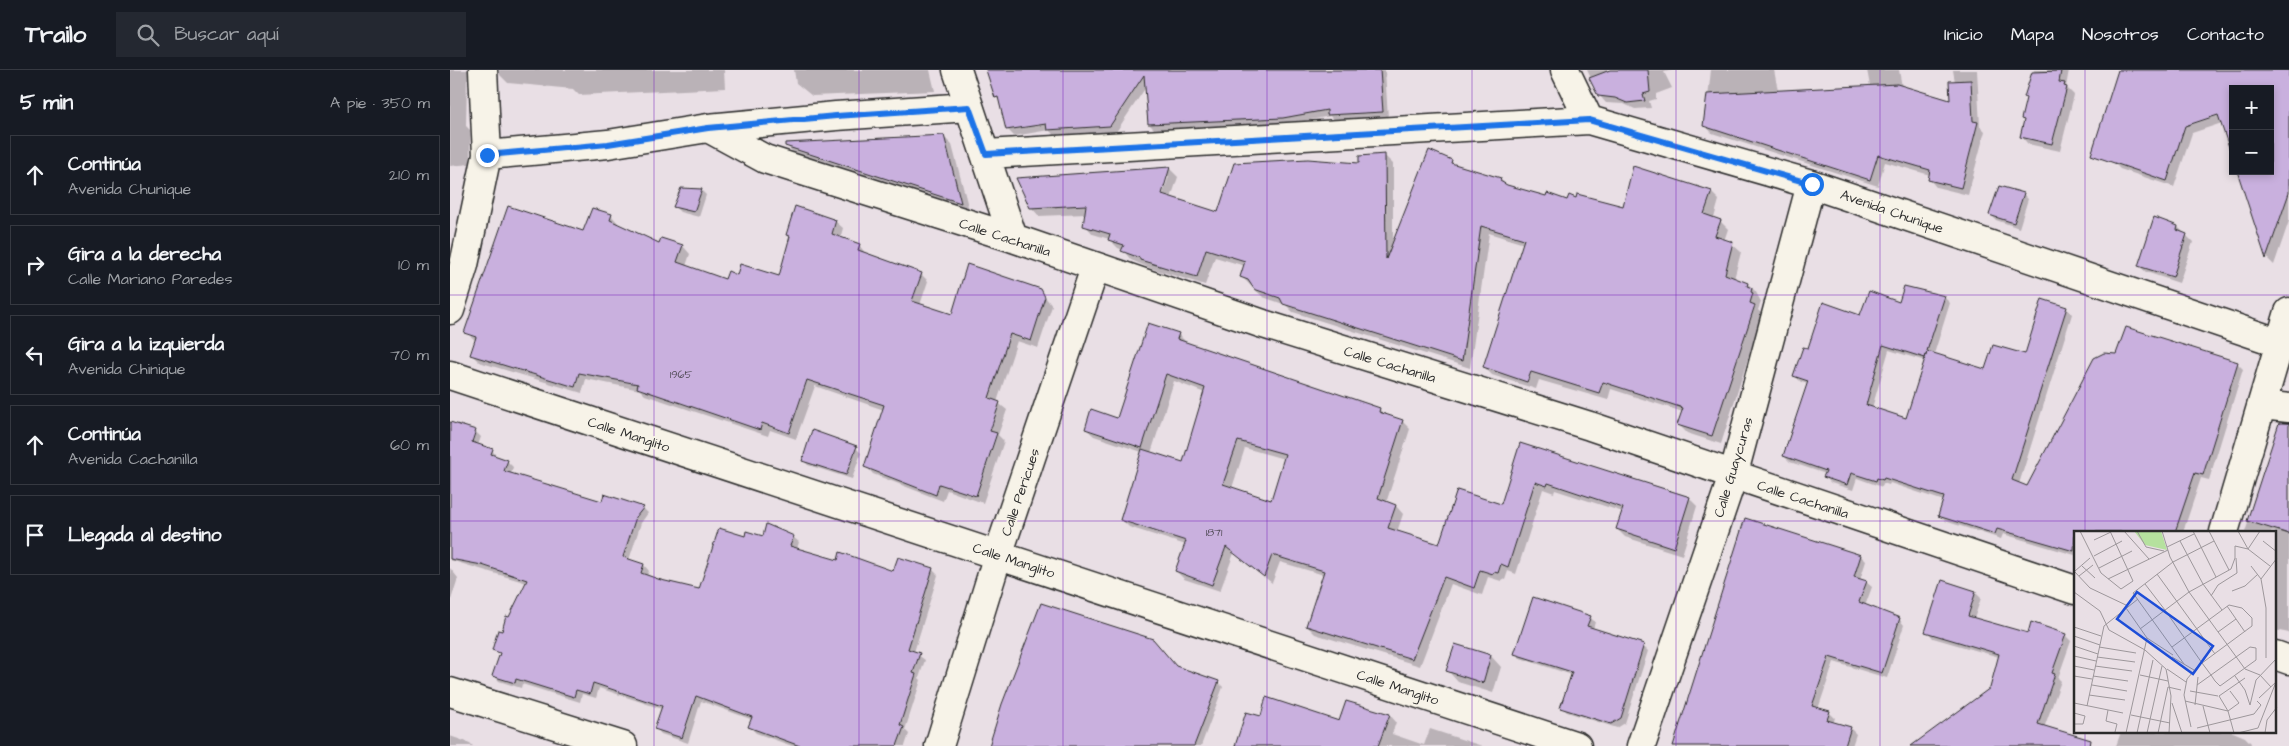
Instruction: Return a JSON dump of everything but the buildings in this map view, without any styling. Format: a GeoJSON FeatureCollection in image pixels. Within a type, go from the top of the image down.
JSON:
{"type":"FeatureCollection","features":[{"type":"Feature","properties":{"kind":"street"},"geometry":{"type":"LineString","coordinates":[[450,310],[464,265],[487,155],[483,70]]}},
{"type":"Feature","properties":{"kind":"street"},"geometry":{"type":"LineString","coordinates":[[957,70],[1013,238]]}},
{"type":"Feature","properties":{"kind":"street"},"geometry":{"type":"LineString","coordinates":[[1565,70],[1589,120]]}},
{"type":"Feature","properties":{"kind":"street"},"geometry":{"type":"LineString","coordinates":[[487,155],[608,144],[708,128],[836,116],[969,107]]}},
{"type":"Feature","properties":{"kind":"street","name":"Avenida Chunique"},"geometry":{"type":"LineString","coordinates":[[986,154],[1589,120],[1812,184],[2280,343]]}},
{"type":"Feature","properties":{"kind":"street","name":"Calle Cachanilla"},"geometry":{"type":"LineString","coordinates":[[708,128],[765,159],[1013,238],[1095,268],[1263,324],[1590,426],[1733,476],[2074,590]]}},
{"type":"Feature","properties":{"kind":"street","name":"Calle Guaycuras"},"geometry":{"type":"LineString","coordinates":[[1641,746],[1733,476],[1812,184]]}},
{"type":"Feature","properties":{"kind":"street","name":"Calle Pericues"},"geometry":{"type":"LineString","coordinates":[[939,746],[998,555],[1095,268]]}},
{"type":"Feature","properties":{"kind":"street"},"geometry":{"type":"LineString","coordinates":[[2224,531],[2289,312]]}},
{"type":"Feature","properties":{"kind":"street","name":"Calle Manglito"},"geometry":{"type":"LineString","coordinates":[[450,375],[1577,746]]}},
{"type":"Feature","properties":{"kind":"street"},"geometry":{"type":"LineString","coordinates":[[2262,405],[2289,408]]}},
{"type":"Feature","properties":{"kind":"street"},"geometry":{"type":"LineString","coordinates":[[2276,655],[2289,660]]}},
{"type":"Feature","properties":{"kind":"street"},"geometry":{"type":"LineString","coordinates":[[450,692],[622,746]]}},
{"type":"Feature","properties":{"kind":"route"},"geometry":{"type":"LineString","coordinates":[[487,155],[608,144],[708,128],[836,116],[969,107],[986,154],[1589,120],[1812,184]]}}]}
